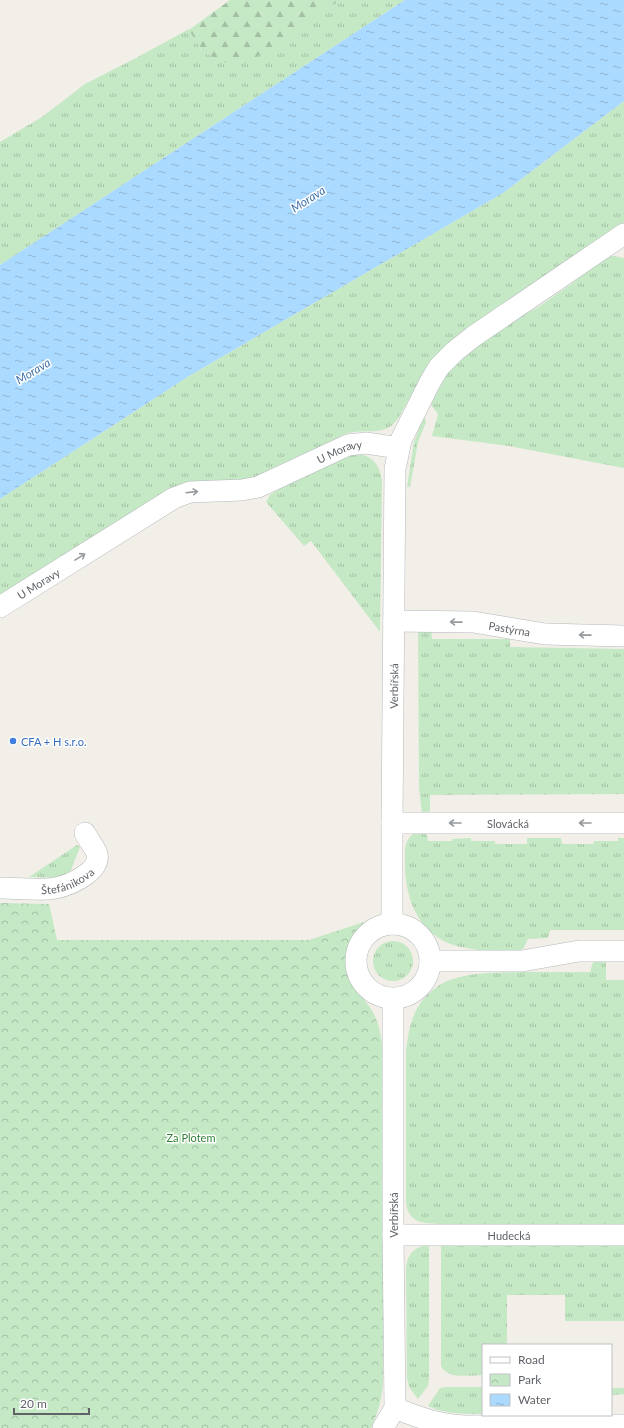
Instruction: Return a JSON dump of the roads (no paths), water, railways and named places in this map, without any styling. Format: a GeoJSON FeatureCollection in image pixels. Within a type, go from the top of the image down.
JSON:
{"type":"FeatureCollection","features":[{"type":"Feature","properties":{"kind":"street"},"geometry":{"type":"LineString","coordinates":[[399,448],[406,429],[432,378],[440,367],[456,351],[474,336],[624,234]]}},
{"type":"Feature","properties":{"kind":"street","name":"U Moravy"},"geometry":{"type":"LineString","coordinates":[[0,607],[174,498],[183,494],[190,492],[242,490],[258,487],[348,445],[366,443],[399,448]]}},
{"type":"Feature","properties":{"kind":"street","name":"Verbířská"},"geometry":{"type":"LineString","coordinates":[[392,924],[395,468],[399,448]]}},
{"type":"Feature","properties":{"kind":"street","name":"Pastýrna"},"geometry":{"type":"LineString","coordinates":[[394,621],[473,622],[545,634],[624,636]]}},
{"type":"Feature","properties":{"kind":"street","name":"Slovácká"},"geometry":{"type":"LineString","coordinates":[[392,823],[624,822]]}},
{"type":"Feature","properties":{"kind":"street","name":"Štefánikova"},"geometry":{"type":"LineString","coordinates":[[0,888],[58,889],[72,884],[93,869],[98,859],[97,854],[84,833]]}},
{"type":"Feature","properties":{"kind":"street"},"geometry":{"type":"LineString","coordinates":[[392,924],[409,928],[422,938],[430,953],[430,961],[428,976],[420,987],[408,996],[393,999],[379,996],[367,988],[359,976],[356,962],[358,948],[366,936],[378,927],[392,924]]}},
{"type":"Feature","properties":{"kind":"street"},"geometry":{"type":"LineString","coordinates":[[430,961],[522,961],[579,951],[624,951]]}},
{"type":"Feature","properties":{"kind":"street","name":"Verbířská"},"geometry":{"type":"LineString","coordinates":[[393,999],[395,1408]]}},
{"type":"Feature","properties":{"kind":"street","name":"Hudecká"},"geometry":{"type":"LineString","coordinates":[[393,1235],[624,1235]]}},
{"type":"Feature","properties":{"kind":"street"},"geometry":{"type":"LineString","coordinates":[[383,1428],[395,1408],[426,1420],[443,1424],[464,1426],[624,1425]]}},
{"type":"Feature","properties":{"kind":"water","name":"Morava"},"geometry":{"type":"Polygon","coordinates":[[[405,0],[624,0],[624,101],[503,193],[189,376],[0,499],[0,265],[405,0]]]}},
{"type":"Feature","properties":{"kind":"place","name":"CFA + H s.r.o."},"geometry":{"type":"Point","coordinates":[13,741]}},
{"type":"Feature","properties":{"kind":"park label","name":"Za Plotem"},"geometry":{"type":"Point","coordinates":[191,1137]}}]}
